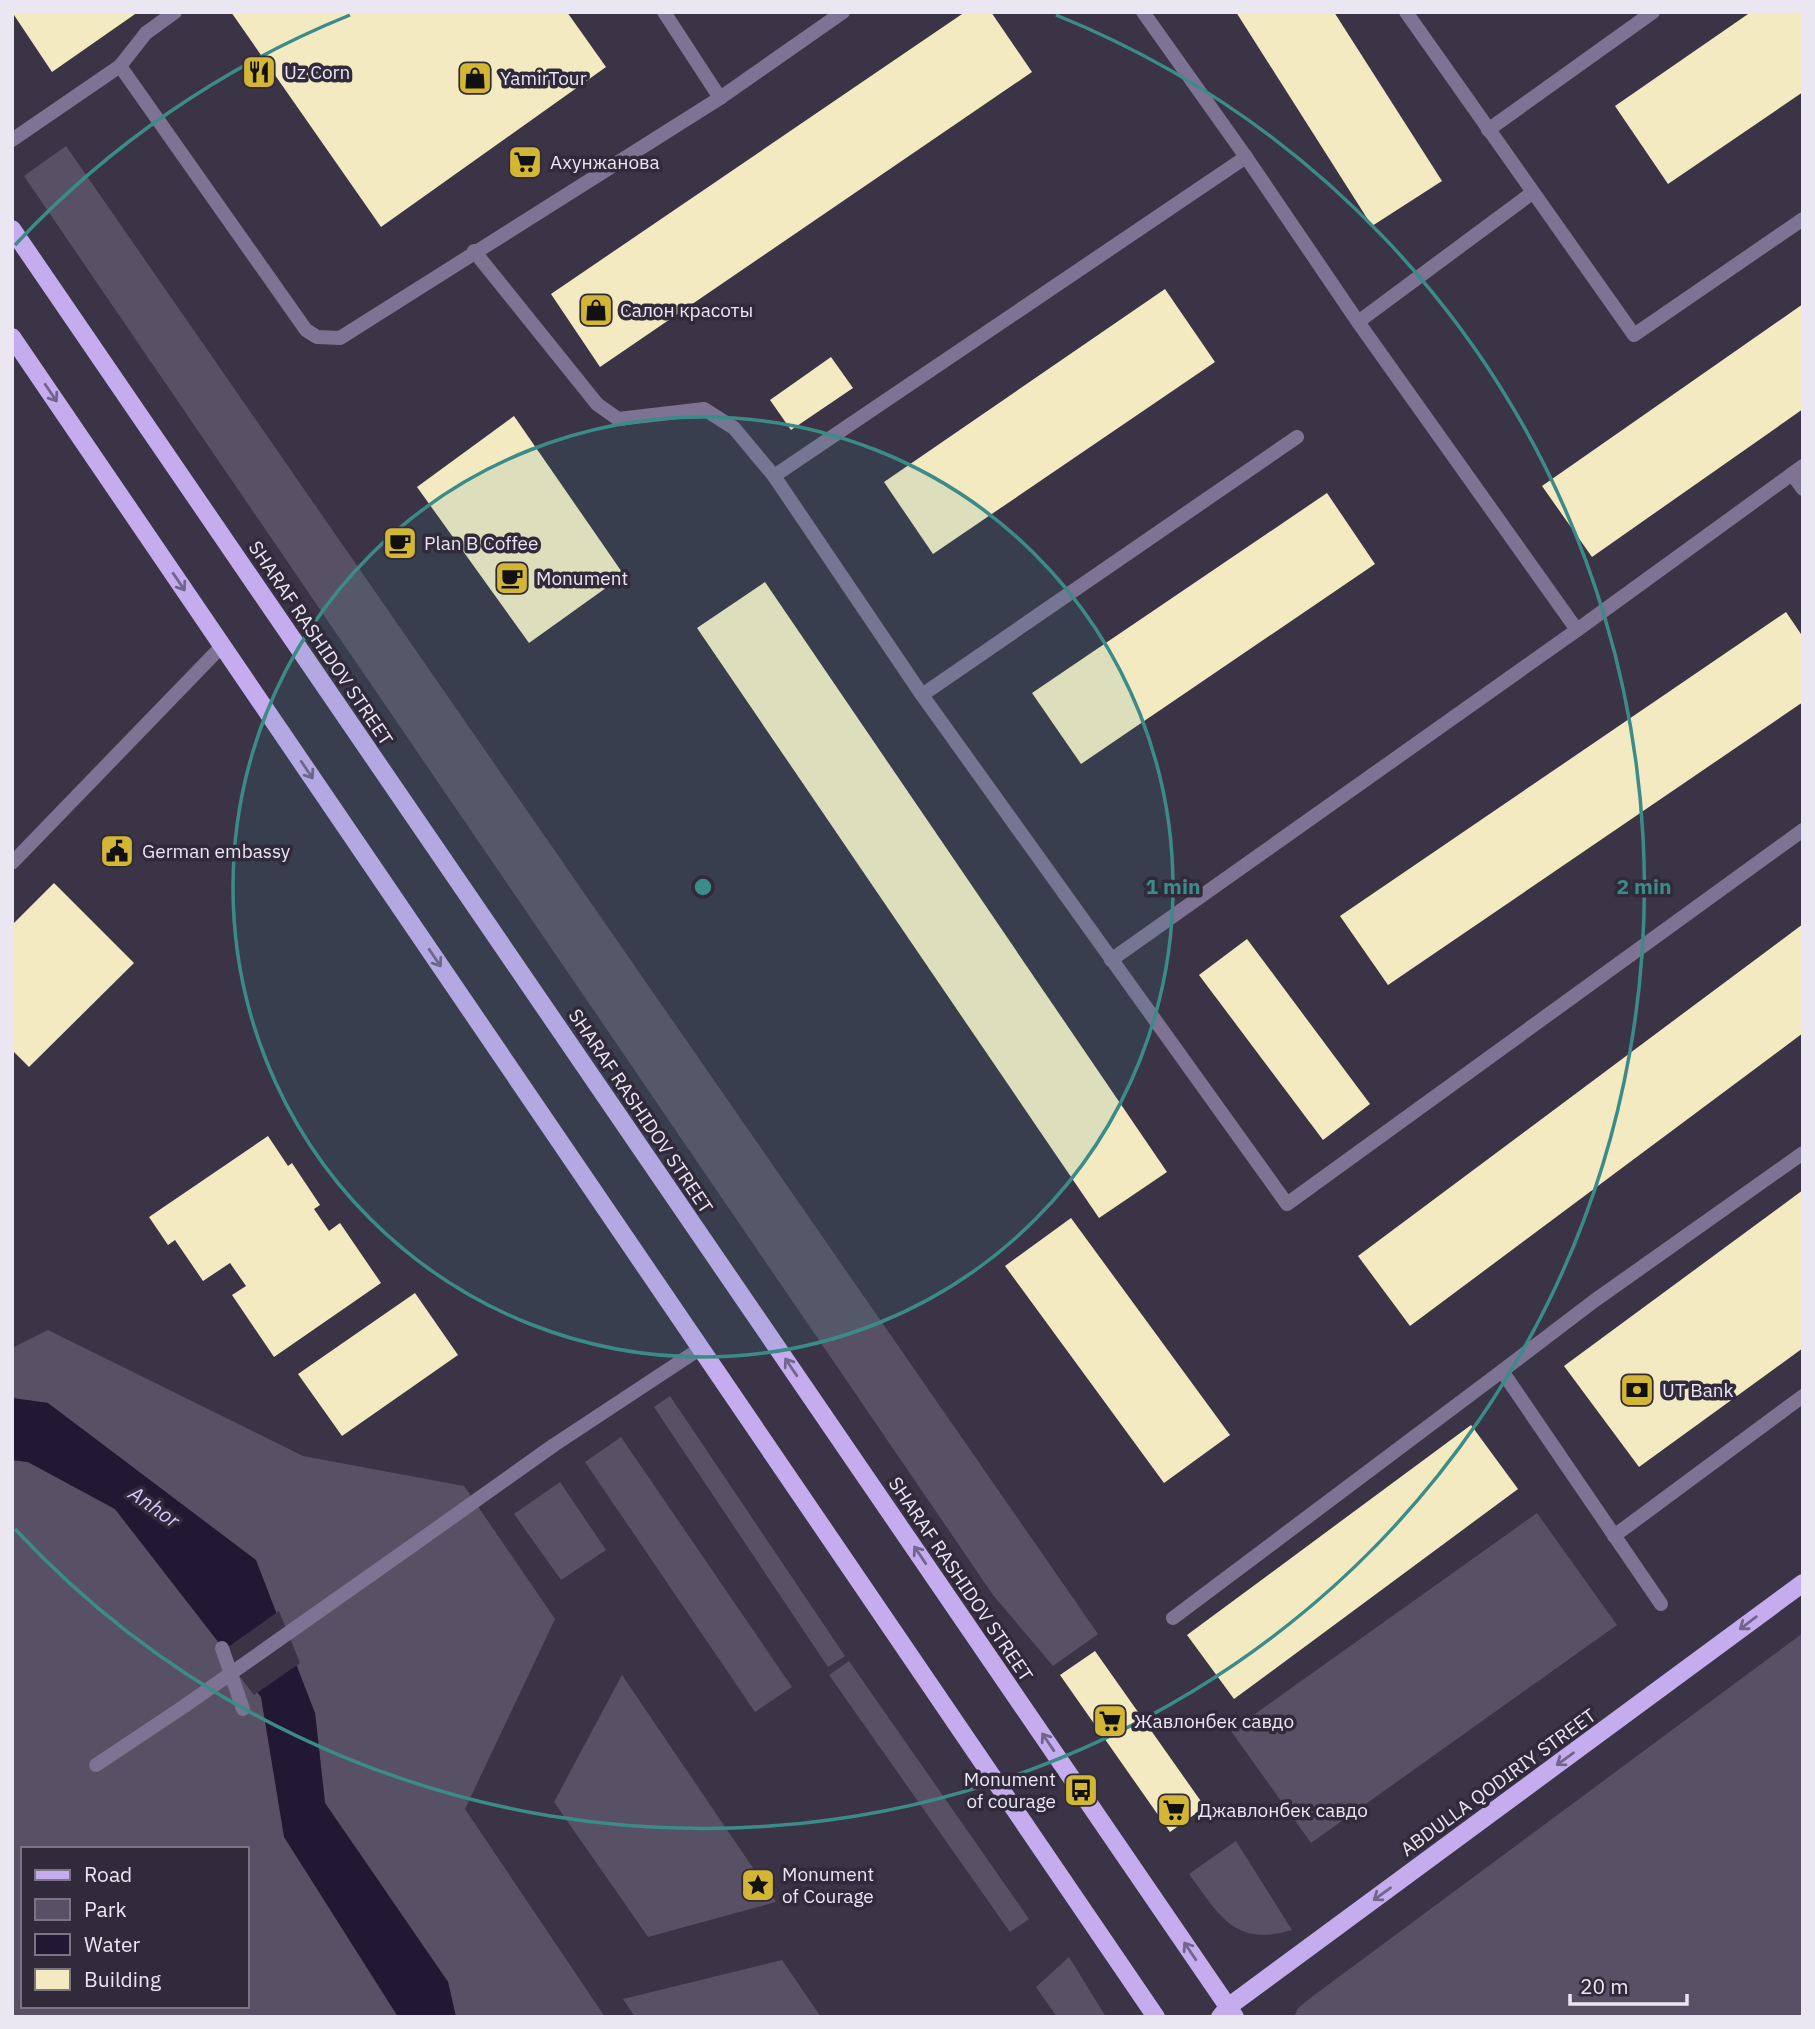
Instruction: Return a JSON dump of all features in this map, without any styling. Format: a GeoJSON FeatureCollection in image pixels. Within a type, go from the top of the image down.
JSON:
{"type":"FeatureCollection","features":[{"type":"Feature","properties":{"kind":"main road","name":"SHARAF RASHIDOV STREET"},"geometry":{"type":"LineString","coordinates":[[12,229],[1228,2014]]}},
{"type":"Feature","properties":{"kind":"main road"},"geometry":{"type":"LineString","coordinates":[[12,337],[1156,2017]]}},
{"type":"Feature","properties":{"kind":"main road","name":"ABDULLA QODIRIY STREET"},"geometry":{"type":"LineString","coordinates":[[1228,2014],[1803,1583]]}},
{"type":"Feature","properties":{"kind":"street"},"geometry":{"type":"LineString","coordinates":[[12,140],[120,66],[146,33],[175,12]]}},
{"type":"Feature","properties":{"kind":"street"},"geometry":{"type":"LineString","coordinates":[[664,12],[719,98]]}},
{"type":"Feature","properties":{"kind":"street"},"geometry":{"type":"LineString","coordinates":[[120,66],[306,330],[317,337],[340,338],[719,98],[844,12]]}},
{"type":"Feature","properties":{"kind":"street"},"geometry":{"type":"LineString","coordinates":[[1143,12],[1358,322],[1577,630]]}},
{"type":"Feature","properties":{"kind":"street"},"geometry":{"type":"LineString","coordinates":[[1406,12],[1634,335],[1803,219]]}},
{"type":"Feature","properties":{"kind":"street"},"geometry":{"type":"LineString","coordinates":[[1488,130],[1653,12]]}},
{"type":"Feature","properties":{"kind":"street"},"geometry":{"type":"LineString","coordinates":[[774,476],[1246,157]]}},
{"type":"Feature","properties":{"kind":"street"},"geometry":{"type":"LineString","coordinates":[[1358,322],[1532,193]]}},
{"type":"Feature","properties":{"kind":"street"},"geometry":{"type":"LineString","coordinates":[[474,251],[597,404],[618,419],[704,409],[734,428],[774,476],[922,695],[1287,1204],[1803,830]]}},
{"type":"Feature","properties":{"kind":"street"},"geometry":{"type":"LineString","coordinates":[[922,695],[1297,437]]}},
{"type":"Feature","properties":{"kind":"street"},"geometry":{"type":"LineString","coordinates":[[1111,960],[1577,630],[1797,470],[1803,489]]}},
{"type":"Feature","properties":{"kind":"street"},"geometry":{"type":"LineString","coordinates":[[12,863],[222,646]]}},
{"type":"Feature","properties":{"kind":"street"},"geometry":{"type":"LineString","coordinates":[[1172,1618],[1594,1301],[1803,1153]]}},
{"type":"Feature","properties":{"kind":"street"},"geometry":{"type":"LineString","coordinates":[[96,1765],[186,1705],[554,1445],[701,1348]]}},
{"type":"Feature","properties":{"kind":"street"},"geometry":{"type":"LineString","coordinates":[[1502,1371],[1661,1604]]}},
{"type":"Feature","properties":{"kind":"street"},"geometry":{"type":"LineString","coordinates":[[1614,1536],[1803,1396]]}},
{"type":"Feature","properties":{"kind":"street"},"geometry":{"type":"LineString","coordinates":[[222,1648],[243,1709]]}},
{"type":"Feature","properties":{"kind":"green space"},"geometry":{"type":"Polygon","coordinates":[[[66,146],[1098,1634],[1053,1666],[993,1595],[24,176],[66,146]]]}},
{"type":"Feature","properties":{"kind":"green space"},"geometry":{"type":"Polygon","coordinates":[[[48,1330],[303,1456],[464,1486],[555,1619],[465,1809],[605,2017],[456,2017],[448,1982],[325,1803],[315,1713],[48,1403],[12,1398],[12,1348],[48,1330]]]}},
{"type":"Feature","properties":{"kind":"green space"},"geometry":{"type":"Polygon","coordinates":[[[670,1396],[845,1656],[828,1667],[654,1407],[670,1396]]]}},
{"type":"Feature","properties":{"kind":"green space"},"geometry":{"type":"Polygon","coordinates":[[[621,1437],[792,1687],[755,1712],[585,1462],[621,1437]]]}},
{"type":"Feature","properties":{"kind":"green space"},"geometry":{"type":"Polygon","coordinates":[[[12,1460],[28,1462],[115,1509],[261,1697],[269,1739],[398,2017],[12,2017],[12,1460]]]}},
{"type":"Feature","properties":{"kind":"green space"},"geometry":{"type":"Polygon","coordinates":[[[560,1482],[606,1550],[561,1580],[514,1514],[560,1482]]]}},
{"type":"Feature","properties":{"kind":"green space"},"geometry":{"type":"Polygon","coordinates":[[[1537,1513],[1617,1625],[1311,1843],[1231,1731],[1537,1513]]]}},
{"type":"Feature","properties":{"kind":"green space"},"geometry":{"type":"Polygon","coordinates":[[[1803,1633],[1803,2017],[1294,2017],[1298,2008],[1313,1996],[1803,1633]]]}},
{"type":"Feature","properties":{"kind":"green space"},"geometry":{"type":"Polygon","coordinates":[[[849,1661],[1029,1919],[1010,1932],[829,1675],[849,1661]]]}},
{"type":"Feature","properties":{"kind":"green space"},"geometry":{"type":"Polygon","coordinates":[[[622,1675],[776,1902],[648,1937],[554,1802],[622,1675]]]}},
{"type":"Feature","properties":{"kind":"green space"},"geometry":{"type":"Polygon","coordinates":[[[1236,1841],[1292,1930],[1272,1934],[1242,1931],[1220,1915],[1189,1874],[1236,1841]]]}},
{"type":"Feature","properties":{"kind":"green space"},"geometry":{"type":"Polygon","coordinates":[[[1069,1957],[1106,2017],[1057,2017],[1036,1987],[1069,1957]]]}},
{"type":"Feature","properties":{"kind":"green space"},"geometry":{"type":"Polygon","coordinates":[[[782,1960],[821,2017],[635,2017],[623,1999],[782,1960]]]}},
{"type":"Feature","properties":{"kind":"water","name":"Anhor"},"geometry":{"type":"Polygon","coordinates":[[[12,1398],[48,1403],[256,1560],[315,1713],[325,1803],[448,1982],[456,2017],[398,2017],[284,1837],[261,1697],[115,1509],[28,1462],[12,1460],[12,1398]]]}},
{"type":"Feature","properties":{"kind":"pier"},"geometry":{"type":"Polygon","coordinates":[[[279,1611],[300,1663],[254,1695],[221,1652],[279,1611]]]}},
{"type":"Feature","properties":{"kind":"building"},"geometry":{"type":"Polygon","coordinates":[[[12,12],[138,12],[52,72],[12,12]]]}},
{"type":"Feature","properties":{"kind":"building"},"geometry":{"type":"Polygon","coordinates":[[[231,12],[567,12],[606,67],[381,227],[231,12]]]}},
{"type":"Feature","properties":{"kind":"building"},"geometry":{"type":"Polygon","coordinates":[[[965,12],[991,12],[1032,72],[600,367],[551,294],[965,12]]]}},
{"type":"Feature","properties":{"kind":"building"},"geometry":{"type":"Polygon","coordinates":[[[1236,12],[1334,12],[1442,181],[1372,226],[1236,12]]]}},
{"type":"Feature","properties":{"kind":"building"},"geometry":{"type":"Polygon","coordinates":[[[1751,12],[1803,12],[1803,92],[1668,184],[1615,106],[1751,12]]]}},
{"type":"Feature","properties":{"kind":"building"},"geometry":{"type":"Polygon","coordinates":[[[1165,289],[1215,362],[933,554],[884,482],[1165,289]]]}},
{"type":"Feature","properties":{"kind":"building"},"geometry":{"type":"Polygon","coordinates":[[[1803,304],[1803,409],[1592,557],[1542,486],[1803,304]]]}},
{"type":"Feature","properties":{"kind":"building"},"geometry":{"type":"Polygon","coordinates":[[[831,357],[853,388],[791,430],[770,400],[831,357]]]}},
{"type":"Feature","properties":{"kind":"building"},"geometry":{"type":"Polygon","coordinates":[[[514,416],[624,575],[529,643],[417,487],[514,416]]]}},
{"type":"Feature","properties":{"kind":"building"},"geometry":{"type":"Polygon","coordinates":[[[1327,493],[1375,564],[1081,764],[1032,693],[1327,493]]]}},
{"type":"Feature","properties":{"kind":"building"},"geometry":{"type":"Polygon","coordinates":[[[765,582],[1167,1172],[1099,1218],[697,628],[765,582]]]}},
{"type":"Feature","properties":{"kind":"building"},"geometry":{"type":"Polygon","coordinates":[[[1786,612],[1803,637],[1803,702],[1388,985],[1340,916],[1786,612]]]}},
{"type":"Feature","properties":{"kind":"building"},"geometry":{"type":"Polygon","coordinates":[[[54,883],[134,963],[29,1067],[12,1050],[12,925],[54,883]]]}},
{"type":"Feature","properties":{"kind":"building"},"geometry":{"type":"Polygon","coordinates":[[[1803,924],[1803,1033],[1410,1326],[1358,1256],[1803,924]]]}},
{"type":"Feature","properties":{"kind":"building"},"geometry":{"type":"Polygon","coordinates":[[[1247,939],[1370,1104],[1323,1140],[1199,975],[1247,939]]]}},
{"type":"Feature","properties":{"kind":"building"},"geometry":{"type":"Polygon","coordinates":[[[268,1136],[288,1166],[292,1163],[320,1205],[314,1209],[329,1231],[340,1223],[381,1283],[274,1357],[232,1295],[246,1286],[230,1263],[203,1281],[175,1240],[168,1245],[149,1217],[268,1136]]]}},
{"type":"Feature","properties":{"kind":"building"},"geometry":{"type":"Polygon","coordinates":[[[1803,1190],[1803,1348],[1639,1467],[1564,1366],[1803,1190]]]}},
{"type":"Feature","properties":{"kind":"building"},"geometry":{"type":"Polygon","coordinates":[[[1071,1218],[1230,1435],[1164,1483],[1005,1266],[1071,1218]]]}},
{"type":"Feature","properties":{"kind":"building"},"geometry":{"type":"Polygon","coordinates":[[[415,1293],[458,1355],[342,1436],[298,1374],[415,1293]]]}},
{"type":"Feature","properties":{"kind":"building"},"geometry":{"type":"Polygon","coordinates":[[[1471,1425],[1518,1489],[1234,1699],[1187,1635],[1471,1425]]]}},
{"type":"Feature","properties":{"kind":"building"},"geometry":{"type":"Polygon","coordinates":[[[1095,1651],[1205,1807],[1170,1832],[1060,1675],[1095,1651]]]}},
{"type":"Feature","properties":{"kind":"place","name":"Uz Corn"},"geometry":{"type":"Point","coordinates":[259,72]}},
{"type":"Feature","properties":{"kind":"place","name":"YamirTour"},"geometry":{"type":"Point","coordinates":[475,78]}},
{"type":"Feature","properties":{"kind":"place","name":"Ахунжанова"},"geometry":{"type":"Point","coordinates":[525,162]}},
{"type":"Feature","properties":{"kind":"place","name":"Салон красоты"},"geometry":{"type":"Point","coordinates":[596,310]}},
{"type":"Feature","properties":{"kind":"place","name":"Plan B Coffee"},"geometry":{"type":"Point","coordinates":[400,543]}},
{"type":"Feature","properties":{"kind":"place","name":"Monument"},"geometry":{"type":"Point","coordinates":[512,578]}},
{"type":"Feature","properties":{"kind":"place","name":"German embassy"},"geometry":{"type":"Point","coordinates":[117,851]}},
{"type":"Feature","properties":{"kind":"place","name":"UT Bank"},"geometry":{"type":"Point","coordinates":[1637,1390]}},
{"type":"Feature","properties":{"kind":"place","name":"Жавлонбек савдо"},"geometry":{"type":"Point","coordinates":[1110,1721]}},
{"type":"Feature","properties":{"kind":"place","name":"Monument of courage"},"geometry":{"type":"Point","coordinates":[1081,1790]}},
{"type":"Feature","properties":{"kind":"place","name":"Джавлонбек савдо"},"geometry":{"type":"Point","coordinates":[1174,1810]}},
{"type":"Feature","properties":{"kind":"place","name":"Monument of Сourage"},"geometry":{"type":"Point","coordinates":[758,1885]}}]}
